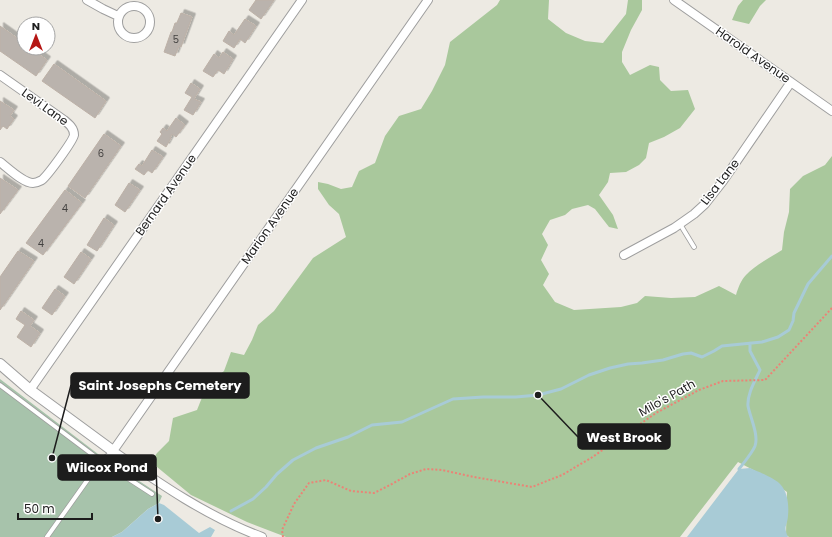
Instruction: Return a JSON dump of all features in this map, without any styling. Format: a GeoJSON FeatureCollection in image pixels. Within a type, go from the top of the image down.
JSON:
{"type":"FeatureCollection","features":[{"type":"Feature","properties":{"kind":"street"},"geometry":{"type":"LineString","coordinates":[[87,0],[118,16]]}},
{"type":"Feature","properties":{"kind":"street","name":"Bernard Avenue"},"geometry":{"type":"LineString","coordinates":[[30,390],[302,0]]}},
{"type":"Feature","properties":{"kind":"street","name":"Marion Avenue"},"geometry":{"type":"LineString","coordinates":[[113,451],[428,0]]}},
{"type":"Feature","properties":{"kind":"street","name":"Harold Avenue"},"geometry":{"type":"LineString","coordinates":[[674,0],[832,111]]}},
{"type":"Feature","properties":{"kind":"street"},"geometry":{"type":"LineString","coordinates":[[135,5],[140,6],[148,14],[150,25],[148,30],[139,37],[128,37],[123,34],[118,26],[118,16],[125,8],[135,5]]}},
{"type":"Feature","properties":{"kind":"street","name":"Levi Lane"},"geometry":{"type":"LineString","coordinates":[[0,75],[64,120],[72,128],[74,135],[70,144],[42,180],[33,183],[26,181],[0,162]]}},
{"type":"Feature","properties":{"kind":"street","name":"Lisa Lane"},"geometry":{"type":"LineString","coordinates":[[624,255],[680,224],[705,204],[713,195],[791,82]]}},
{"type":"Feature","properties":{"kind":"street"},"geometry":{"type":"LineString","coordinates":[[0,364],[30,390],[157,482],[198,507],[229,523],[262,537]]}},
{"type":"Feature","properties":{"kind":"lane"},"geometry":{"type":"LineString","coordinates":[[680,224],[694,247]]}},
{"type":"Feature","properties":{"kind":"lane"},"geometry":{"type":"LineString","coordinates":[[0,385],[101,461],[152,494]]}},
{"type":"Feature","properties":{"kind":"lane"},"geometry":{"type":"LineString","coordinates":[[47,537],[101,461],[113,451]]}},
{"type":"Feature","properties":{"kind":"path","name":"Milo's Path"},"geometry":{"type":"LineString","coordinates":[[283,537],[282,530],[294,504],[310,483],[326,480],[351,491],[374,493],[410,474],[426,469],[442,470],[532,487],[562,475],[591,458],[656,413],[699,390],[722,381],[765,380],[832,308]]}},
{"type":"Feature","properties":{"kind":"green space"},"geometry":{"type":"Polygon","coordinates":[[[500,0],[549,0],[548,19],[566,33],[585,41],[603,43],[626,14],[628,0],[642,0],[642,10],[631,30],[622,52],[622,62],[630,75],[650,65],[659,67],[660,80],[671,91],[688,90],[695,109],[680,128],[649,143],[646,158],[639,165],[626,172],[610,173],[608,182],[599,195],[613,215],[618,229],[609,227],[595,209],[588,205],[572,209],[565,215],[550,220],[542,234],[548,245],[541,260],[549,274],[543,285],[555,302],[574,310],[621,307],[637,303],[645,296],[671,298],[695,297],[719,286],[736,295],[741,282],[750,271],[782,250],[784,232],[789,212],[790,189],[803,176],[825,165],[832,156],[832,537],[789,537],[786,535],[787,492],[757,472],[738,462],[680,537],[286,537],[247,522],[191,495],[151,462],[157,453],[169,441],[173,418],[197,410],[207,385],[224,371],[231,352],[244,355],[258,325],[274,311],[313,258],[346,237],[339,214],[329,205],[318,189],[318,182],[341,189],[352,187],[359,171],[375,163],[385,136],[399,116],[421,109],[445,65],[450,42],[497,5],[500,0]]]}},
{"type":"Feature","properties":{"kind":"green space"},"geometry":{"type":"Polygon","coordinates":[[[743,0],[766,0],[760,6],[749,24],[732,20],[738,6],[743,0]]]}},
{"type":"Feature","properties":{"kind":"green space"},"geometry":{"type":"Polygon","coordinates":[[[0,379],[98,454],[162,496],[159,503],[148,509],[122,532],[112,537],[0,537],[0,379]]]}},
{"type":"Feature","properties":{"kind":"water"},"geometry":{"type":"Polygon","coordinates":[[[750,468],[775,480],[783,487],[788,504],[786,528],[788,537],[687,537],[739,469],[750,468]]]}},
{"type":"Feature","properties":{"kind":"water"},"geometry":{"type":"Polygon","coordinates":[[[159,503],[164,505],[199,533],[210,527],[215,530],[211,537],[112,537],[122,532],[148,509],[159,503]]]}},
{"type":"Feature","properties":{"kind":"building"},"geometry":{"type":"Polygon","coordinates":[[[256,0],[274,0],[261,19],[249,10],[256,0]]]}},
{"type":"Feature","properties":{"kind":"building"},"geometry":{"type":"Polygon","coordinates":[[[181,13],[192,17],[181,47],[179,46],[175,56],[164,52],[171,32],[181,13]]]}},
{"type":"Feature","properties":{"kind":"building"},"geometry":{"type":"Polygon","coordinates":[[[245,19],[256,26],[245,43],[240,39],[234,48],[223,41],[229,31],[234,35],[245,19]]]}},
{"type":"Feature","properties":{"kind":"building"},"geometry":{"type":"Polygon","coordinates":[[[0,26],[16,37],[16,56],[41,56],[47,60],[36,76],[0,51],[0,26]]]}},
{"type":"Feature","properties":{"kind":"building"},"geometry":{"type":"Polygon","coordinates":[[[223,52],[233,59],[224,74],[218,70],[213,77],[203,71],[214,54],[219,58],[223,52]]]}},
{"type":"Feature","properties":{"kind":"building"},"geometry":{"type":"Polygon","coordinates":[[[54,64],[106,101],[95,118],[42,81],[54,64]]]}},
{"type":"Feature","properties":{"kind":"building"},"geometry":{"type":"Polygon","coordinates":[[[191,83],[200,89],[194,99],[201,102],[193,115],[184,110],[192,97],[185,93],[191,83]]]}},
{"type":"Feature","properties":{"kind":"building"},"geometry":{"type":"Polygon","coordinates":[[[0,101],[14,110],[10,116],[14,119],[7,129],[3,126],[0,130],[0,101]]]}},
{"type":"Feature","properties":{"kind":"building"},"geometry":{"type":"Polygon","coordinates":[[[176,118],[185,125],[176,137],[172,134],[166,147],[157,141],[162,134],[160,132],[163,128],[167,131],[176,118]]]}},
{"type":"Feature","properties":{"kind":"building"},"geometry":{"type":"Polygon","coordinates":[[[104,134],[121,146],[85,198],[68,186],[104,134]]]}},
{"type":"Feature","properties":{"kind":"building"},"geometry":{"type":"Polygon","coordinates":[[[152,150],[163,157],[152,173],[148,170],[144,175],[135,169],[139,164],[142,166],[152,150]]]}},
{"type":"Feature","properties":{"kind":"building"},"geometry":{"type":"Polygon","coordinates":[[[0,178],[18,190],[0,214],[0,178]]]}},
{"type":"Feature","properties":{"kind":"building"},"geometry":{"type":"Polygon","coordinates":[[[129,183],[140,190],[125,212],[115,205],[129,183]]]}},
{"type":"Feature","properties":{"kind":"building"},"geometry":{"type":"Polygon","coordinates":[[[65,190],[82,203],[43,255],[26,243],[65,190]]]}},
{"type":"Feature","properties":{"kind":"building"},"geometry":{"type":"Polygon","coordinates":[[[104,218],[114,225],[97,251],[87,245],[104,218]]]}},
{"type":"Feature","properties":{"kind":"building"},"geometry":{"type":"Polygon","coordinates":[[[18,251],[34,261],[0,310],[0,277],[18,251]]]}},
{"type":"Feature","properties":{"kind":"building"},"geometry":{"type":"Polygon","coordinates":[[[81,252],[91,259],[74,284],[64,277],[81,252]]]}},
{"type":"Feature","properties":{"kind":"building"},"geometry":{"type":"Polygon","coordinates":[[[55,289],[65,296],[52,315],[42,308],[55,289]]]}},
{"type":"Feature","properties":{"kind":"building"},"geometry":{"type":"Polygon","coordinates":[[[21,311],[34,320],[30,326],[40,333],[31,347],[17,337],[25,325],[16,319],[21,311]]]}},
{"type":"Feature","properties":{"kind":"waterway"},"geometry":{"type":"LineString","coordinates":[[231,511],[253,499],[293,460],[316,448],[348,437],[372,425],[402,422],[453,399],[538,395],[561,389],[589,375],[610,368],[628,364],[663,360],[691,353],[702,357],[722,346],[762,342],[778,337],[789,330],[793,321],[794,313],[808,284],[832,256]]}},
{"type":"Feature","properties":{"kind":"waterway"},"geometry":{"type":"LineString","coordinates":[[740,473],[739,469],[752,451],[756,442],[748,401],[760,370],[750,351],[750,343]]}},
{"type":"Feature","properties":{"kind":"place","name":"West Brook"},"geometry":{"type":"Point","coordinates":[538,395]}},
{"type":"Feature","properties":{"kind":"place","name":"Saint Josephs Cemetery"},"geometry":{"type":"Point","coordinates":[52,458]}},
{"type":"Feature","properties":{"kind":"place","name":"Wilcox Pond"},"geometry":{"type":"Point","coordinates":[158,519]}}]}
